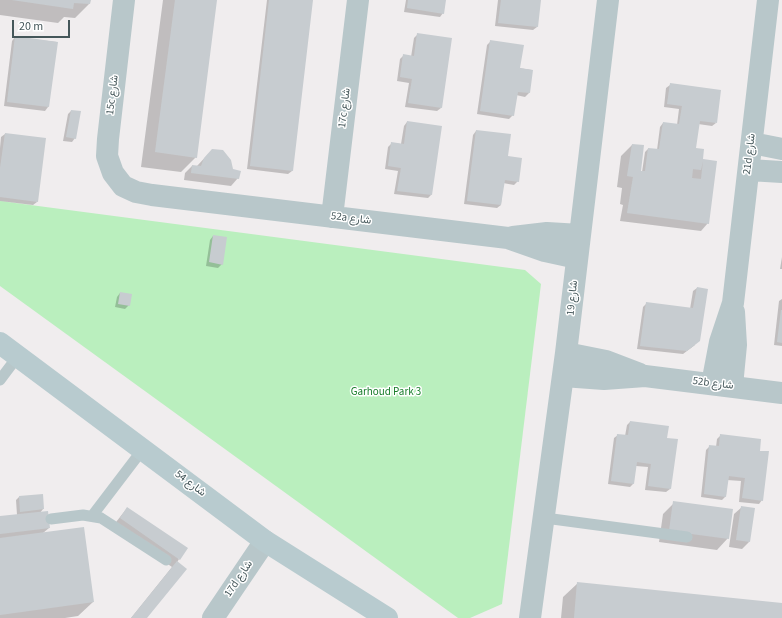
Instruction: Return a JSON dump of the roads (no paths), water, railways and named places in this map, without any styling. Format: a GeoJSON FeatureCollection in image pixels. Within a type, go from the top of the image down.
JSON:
{"type":"FeatureCollection","features":[{"type":"Feature","properties":{"kind":"street","name":"15c شارع"},"geometry":{"type":"LineString","coordinates":[[123,186],[112,173],[107,156],[124,0]]}},
{"type":"Feature","properties":{"kind":"street","name":"17c شارع"},"geometry":{"type":"LineString","coordinates":[[332,217],[358,0]]}},
{"type":"Feature","properties":{"kind":"street","name":"شارع 19"},"geometry":{"type":"LineString","coordinates":[[530,618],[532,595],[545,518],[566,353],[608,0]]}},
{"type":"Feature","properties":{"kind":"street","name":"21d شارع"},"geometry":{"type":"LineString","coordinates":[[722,385],[720,342],[733,303],[769,2]]}},
{"type":"Feature","properties":{"kind":"street"},"geometry":{"type":"LineString","coordinates":[[752,144],[782,149]]}},
{"type":"Feature","properties":{"kind":"street"},"geometry":{"type":"LineString","coordinates":[[748,170],[782,172]]}},
{"type":"Feature","properties":{"kind":"street","name":"52a شارع"},"geometry":{"type":"LineString","coordinates":[[123,186],[136,192],[152,195],[508,238],[545,251],[577,258]]}},
{"type":"Feature","properties":{"kind":"street"},"geometry":{"type":"LineString","coordinates":[[508,238],[547,233],[580,235]]}},
{"type":"Feature","properties":{"kind":"street","name":"شارع 54"},"geometry":{"type":"LineString","coordinates":[[0,343],[265,541],[387,618]]}},
{"type":"Feature","properties":{"kind":"street","name":"52b شارع"},"geometry":{"type":"LineString","coordinates":[[566,353],[606,361],[645,376]]}},
{"type":"Feature","properties":{"kind":"street","name":"52b شارع"},"geometry":{"type":"LineString","coordinates":[[563,376],[604,379],[645,376],[782,393]]}},
{"type":"Feature","properties":{"kind":"street","name":"17d شارع"},"geometry":{"type":"LineString","coordinates":[[212,618],[265,541]]}},
{"type":"Feature","properties":{"kind":"street","name":"شارع 19"},"geometry":{"type":"LineString","coordinates":[[522,618],[532,595]]}},
{"type":"Feature","properties":{"kind":"lane"},"geometry":{"type":"LineString","coordinates":[[0,380],[18,356]]}},
{"type":"Feature","properties":{"kind":"lane"},"geometry":{"type":"LineString","coordinates":[[92,516],[143,449]]}},
{"type":"Feature","properties":{"kind":"lane"},"geometry":{"type":"LineString","coordinates":[[51,519],[84,515],[110,522],[166,560]]}},
{"type":"Feature","properties":{"kind":"lane"},"geometry":{"type":"LineString","coordinates":[[545,518],[687,537]]}},
{"type":"Feature","properties":{"kind":"park label","name":"Garhoud Park 3"},"geometry":{"type":"Point","coordinates":[386,393]}}]}
